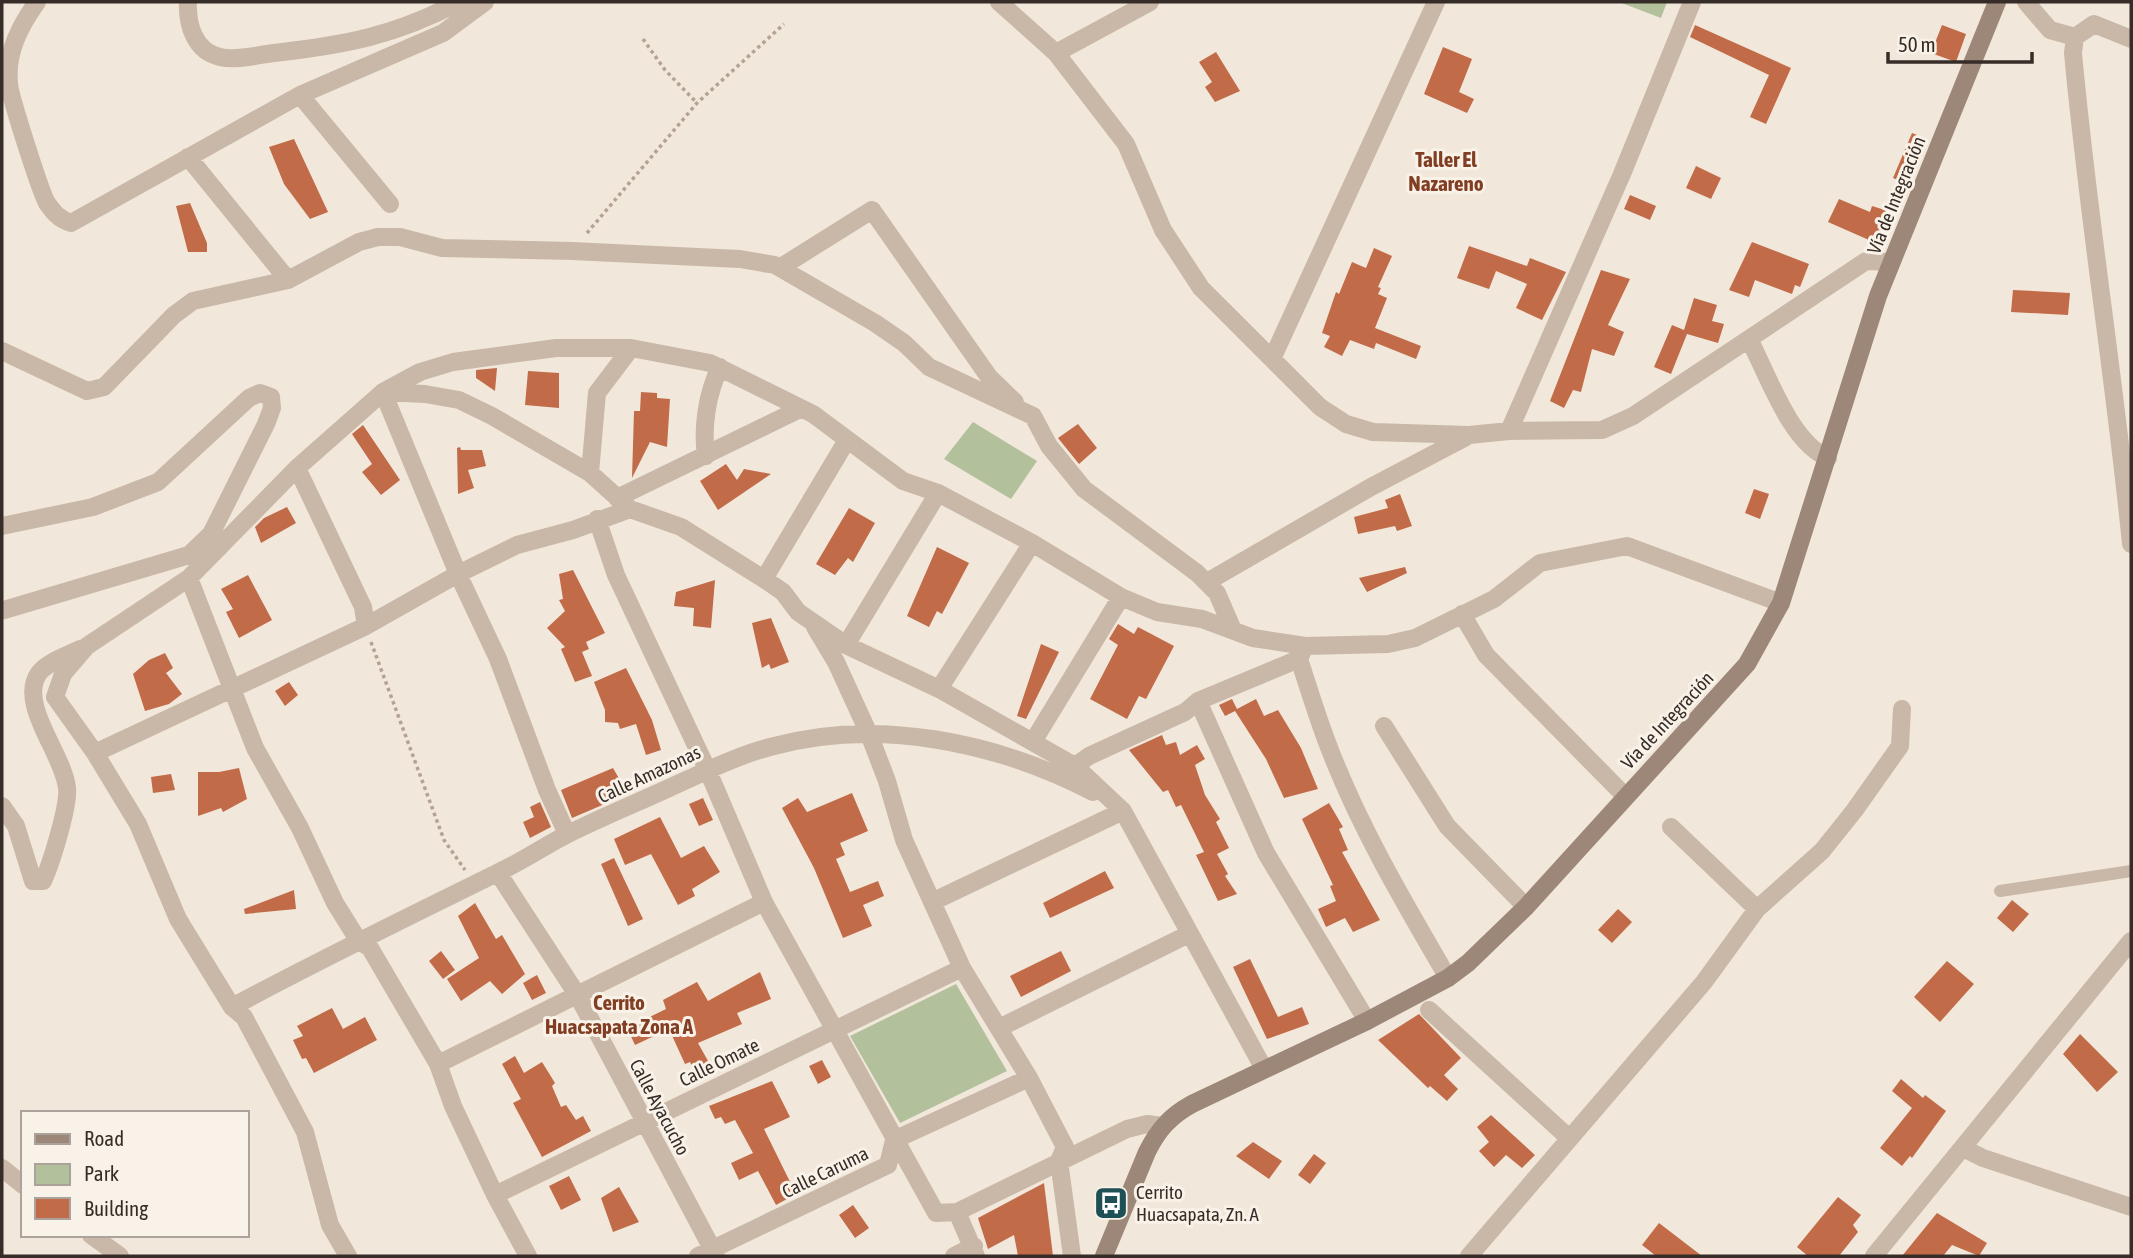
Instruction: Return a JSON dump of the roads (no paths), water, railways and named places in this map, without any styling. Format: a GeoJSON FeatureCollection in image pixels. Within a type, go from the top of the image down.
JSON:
{"type":"FeatureCollection","features":[{"type":"Feature","properties":{"kind":"main road","name":"Vía de Integración"},"geometry":{"type":"LineString","coordinates":[[1104,1256],[1147,1152],[1162,1126],[1181,1110],[1367,1021],[1448,978],[1468,963],[1526,907],[1747,664],[1781,603],[1878,296],[1997,2]]}},
{"type":"Feature","properties":{"kind":"street"},"geometry":{"type":"LineString","coordinates":[[37,2],[20,27],[12,50],[9,83],[45,200],[59,219],[71,223],[300,96],[443,33],[470,4]]}},
{"type":"Feature","properties":{"kind":"street"},"geometry":{"type":"LineString","coordinates":[[188,2],[187,23],[200,46],[220,57],[348,45],[470,4]]}},
{"type":"Feature","properties":{"kind":"street"},"geometry":{"type":"LineString","coordinates":[[999,2],[1056,54],[1126,144],[1163,230],[1201,288],[1320,407],[1346,424],[1373,432],[1469,435],[1509,431],[1602,430],[1619,424],[1866,261],[1892,262]]}},
{"type":"Feature","properties":{"kind":"street"},"geometry":{"type":"LineString","coordinates":[[1056,54],[1150,2]]}},
{"type":"Feature","properties":{"kind":"street"},"geometry":{"type":"LineString","coordinates":[[1272,359],[1436,2]]}},
{"type":"Feature","properties":{"kind":"street"},"geometry":{"type":"LineString","coordinates":[[1509,431],[1622,174],[1692,2]]}},
{"type":"Feature","properties":{"kind":"street"},"geometry":{"type":"LineString","coordinates":[[2026,2],[2050,30],[2075,37]]}},
{"type":"Feature","properties":{"kind":"street"},"geometry":{"type":"LineString","coordinates":[[2131,39],[2094,24],[2075,37],[2073,53],[2085,190],[2121,447],[2131,544]]}},
{"type":"Feature","properties":{"kind":"street"},"geometry":{"type":"LineString","coordinates":[[300,96],[390,204]]}},
{"type":"Feature","properties":{"kind":"street"},"geometry":{"type":"LineString","coordinates":[[188,158],[288,280]]}},
{"type":"Feature","properties":{"kind":"street"},"geometry":{"type":"LineString","coordinates":[[781,267],[872,210],[989,377],[1033,416],[1049,446],[1084,489],[1207,582],[1217,593],[1233,630]]}},
{"type":"Feature","properties":{"kind":"street"},"geometry":{"type":"LineString","coordinates":[[2,351],[88,391],[104,387],[174,315],[192,301],[288,280],[359,242],[378,237],[400,237],[442,248],[740,259],[781,267],[905,343],[929,368],[1023,409]]}},
{"type":"Feature","properties":{"kind":"street"},"geometry":{"type":"LineString","coordinates":[[1749,339],[1798,435],[1815,452],[1828,458]]}},
{"type":"Feature","properties":{"kind":"street"},"geometry":{"type":"LineString","coordinates":[[4,610],[189,555],[215,541],[383,392],[420,372],[493,354],[556,348],[631,348],[720,367],[828,423],[903,481],[938,493],[1032,543],[1121,597],[1157,612],[1202,619],[1302,652]]}},
{"type":"Feature","properties":{"kind":"street"},"geometry":{"type":"LineString","coordinates":[[590,473],[597,393],[631,348]]}},
{"type":"Feature","properties":{"kind":"street"},"geometry":{"type":"LineString","coordinates":[[706,456],[704,440],[711,385],[720,367]]}},
{"type":"Feature","properties":{"kind":"street"},"geometry":{"type":"LineString","coordinates":[[383,392],[425,394],[459,400],[590,473],[624,504],[681,527],[764,579],[783,592],[798,612],[846,645],[939,689],[1034,740],[1075,766],[1117,806],[1264,1069]]}},
{"type":"Feature","properties":{"kind":"street"},"geometry":{"type":"LineString","coordinates":[[383,392],[458,574],[498,659],[547,790],[567,834]]}},
{"type":"Feature","properties":{"kind":"street"},"geometry":{"type":"LineString","coordinates":[[2,526],[44,520],[93,507],[158,482],[249,398],[260,393],[271,397],[272,408],[266,425],[215,541],[190,578],[88,646],[40,671],[32,687],[36,710],[68,790],[55,849],[43,881],[33,881],[16,826],[2,806]]}},
{"type":"Feature","properties":{"kind":"street"},"geometry":{"type":"LineString","coordinates":[[95,753],[366,626],[458,574],[517,545],[573,530],[597,519],[706,456],[800,409]]}},
{"type":"Feature","properties":{"kind":"street"},"geometry":{"type":"LineString","coordinates":[[1207,582],[1371,487],[1469,435]]}},
{"type":"Feature","properties":{"kind":"street"},"geometry":{"type":"LineString","coordinates":[[764,579],[847,440]]}},
{"type":"Feature","properties":{"kind":"street"},"geometry":{"type":"LineString","coordinates":[[297,468],[363,607],[366,626]]}},
{"type":"Feature","properties":{"kind":"street"},"geometry":{"type":"LineString","coordinates":[[846,645],[938,493]]}},
{"type":"Feature","properties":{"kind":"street"},"geometry":{"type":"LineString","coordinates":[[597,519],[616,575],[708,771],[764,902],[936,1213],[957,1212],[1127,1129],[1147,1124],[1162,1126]]}},
{"type":"Feature","properties":{"kind":"street"},"geometry":{"type":"LineString","coordinates":[[939,689],[1032,543]]}},
{"type":"Feature","properties":{"kind":"street"},"geometry":{"type":"LineString","coordinates":[[1075,766],[1089,755],[1185,712],[1198,701],[1302,652],[1388,645],[1415,638],[1494,600],[1540,563],[1626,546],[1781,603]]}},
{"type":"Feature","properties":{"kind":"street"},"geometry":{"type":"LineString","coordinates":[[190,578],[255,748],[300,828],[335,903],[358,940],[370,948],[438,1064],[453,1106],[495,1195],[528,1256]]}},
{"type":"Feature","properties":{"kind":"street"},"geometry":{"type":"LineString","coordinates":[[1034,740],[1121,597]]}},
{"type":"Feature","properties":{"kind":"street"},"geometry":{"type":"LineString","coordinates":[[1462,614],[1486,655],[1625,796]]}},
{"type":"Feature","properties":{"kind":"street"},"geometry":{"type":"LineString","coordinates":[[812,622],[836,662],[869,734],[887,781],[904,840],[934,901],[962,968],[1029,1078],[1065,1147],[1059,1161],[1072,1256]]}},
{"type":"Feature","properties":{"kind":"street"},"geometry":{"type":"LineString","coordinates":[[88,646],[63,674],[55,697],[95,753],[138,824],[178,919],[232,1007],[250,1028],[305,1132],[330,1225],[348,1256]]}},
{"type":"Feature","properties":{"kind":"street"},"geometry":{"type":"LineString","coordinates":[[1302,652],[1330,750],[1356,809],[1385,868],[1448,978]]}},
{"type":"Feature","properties":{"kind":"street"},"geometry":{"type":"LineString","coordinates":[[1198,701],[1266,853],[1367,1021]]}},
{"type":"Feature","properties":{"kind":"street"},"geometry":{"type":"LineString","coordinates":[[1469,1256],[1704,982],[1757,909],[1822,851],[1889,766],[1900,746],[1902,709]]}},
{"type":"Feature","properties":{"kind":"street"},"geometry":{"type":"LineString","coordinates":[[1384,726],[1447,826],[1526,907]]}},
{"type":"Feature","properties":{"kind":"street","name":"Calle Amazonas"},"geometry":{"type":"LineString","coordinates":[[232,1007],[358,940],[498,873],[567,834],[769,747],[810,738],[869,734],[951,741],[1037,764],[1117,806]]}},
{"type":"Feature","properties":{"kind":"street"},"geometry":{"type":"LineString","coordinates":[[934,901],[1117,806]]}},
{"type":"Feature","properties":{"kind":"street"},"geometry":{"type":"LineString","coordinates":[[1671,827],[1757,909]]}},
{"type":"Feature","properties":{"kind":"street","name":"Calle Ayacucho"},"geometry":{"type":"LineString","coordinates":[[498,873],[579,996],[709,1254]]}},
{"type":"Feature","properties":{"kind":"street"},"geometry":{"type":"LineString","coordinates":[[438,1064],[764,902]]}},
{"type":"Feature","properties":{"kind":"street"},"geometry":{"type":"LineString","coordinates":[[999,1028],[1189,934]]}},
{"type":"Feature","properties":{"kind":"street"},"geometry":{"type":"LineString","coordinates":[[1874,1256],[2131,941]]}},
{"type":"Feature","properties":{"kind":"street","name":"Calle Omate"},"geometry":{"type":"LineString","coordinates":[[495,1195],[962,968]]}},
{"type":"Feature","properties":{"kind":"street"},"geometry":{"type":"LineString","coordinates":[[1429,1010],[1569,1138]]}},
{"type":"Feature","properties":{"kind":"street"},"geometry":{"type":"LineString","coordinates":[[894,1140],[1029,1078]]}},
{"type":"Feature","properties":{"kind":"street","name":"Calle Caruma"},"geometry":{"type":"LineString","coordinates":[[709,1254],[888,1165],[894,1140]]}},
{"type":"Feature","properties":{"kind":"street"},"geometry":{"type":"LineString","coordinates":[[1963,1148],[1983,1158],[2131,1207]]}},
{"type":"Feature","properties":{"kind":"street"},"geometry":{"type":"LineString","coordinates":[[2,1168],[21,1183]]}},
{"type":"Feature","properties":{"kind":"street"},"geometry":{"type":"LineString","coordinates":[[954,1256],[975,1251],[957,1212]]}},
{"type":"Feature","properties":{"kind":"street"},"geometry":{"type":"LineString","coordinates":[[94,1237],[120,1256]]}},
{"type":"Feature","properties":{"kind":"lane"},"geometry":{"type":"LineString","coordinates":[[2000,891],[2131,872]]}},
{"type":"Feature","properties":{"kind":"place","name":"Cerrito Huacsapata, Zn. A"},"geometry":{"type":"Point","coordinates":[1111,1203]}},
{"type":"Feature","properties":{"kind":"district","name":"Taller El Nazareno"},"geometry":{"type":"Point","coordinates":[1446,172]}},
{"type":"Feature","properties":{"kind":"district","name":"Cerrito Huacsapata Zona A"},"geometry":{"type":"Point","coordinates":[619,1015]}}]}
